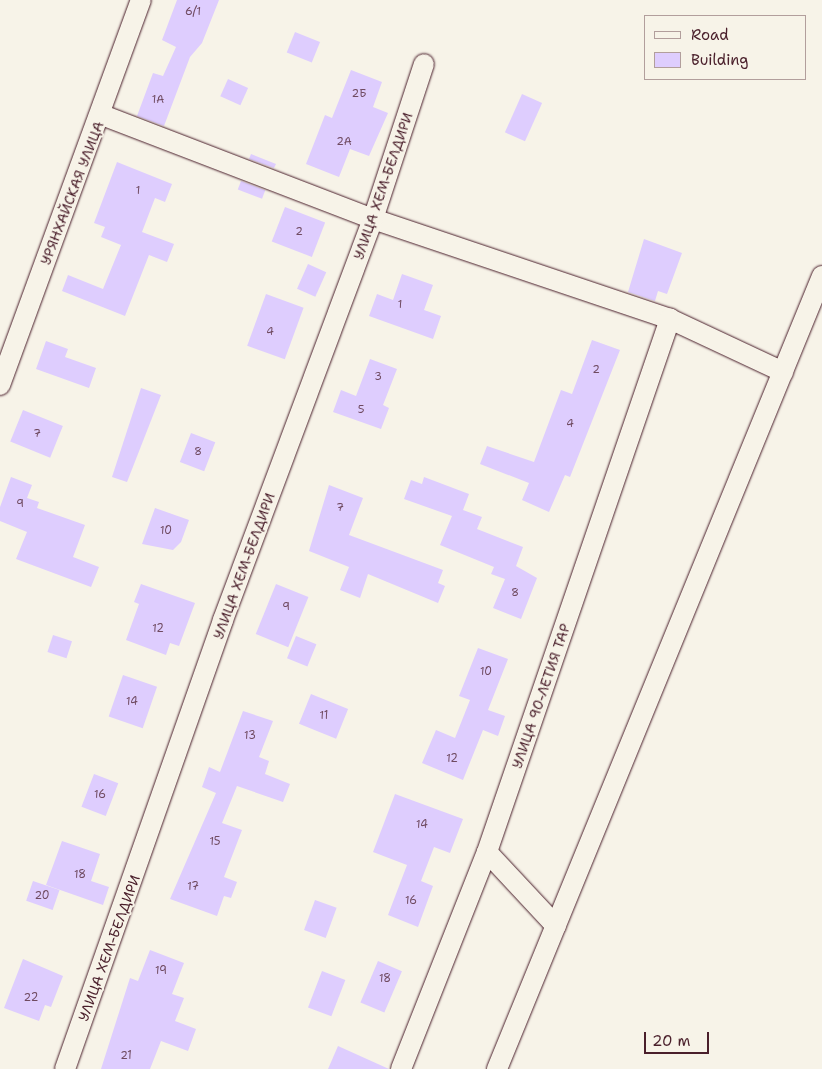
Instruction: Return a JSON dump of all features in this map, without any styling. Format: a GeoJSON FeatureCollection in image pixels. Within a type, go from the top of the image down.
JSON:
{"type":"FeatureCollection","features":[{"type":"Feature","properties":{"kind":"street","name":"УРЯНХАЙСКАЯ УЛИЦА"},"geometry":{"type":"LineString","coordinates":[[0,385],[102,115],[141,0]]}},
{"type":"Feature","properties":{"kind":"street","name":"УЛИЦА ХЕМ-БЕЛДИРИ"},"geometry":{"type":"LineString","coordinates":[[65,1069],[227,610],[373,219],[424,64]]}},
{"type":"Feature","properties":{"kind":"street"},"geometry":{"type":"LineString","coordinates":[[102,115],[373,219],[670,319],[783,372]]}},
{"type":"Feature","properties":{"kind":"street"},"geometry":{"type":"LineString","coordinates":[[497,1069],[822,276]]}},
{"type":"Feature","properties":{"kind":"street","name":"УЛИЦА 90-ЛЕТИЯ ТАР"},"geometry":{"type":"LineString","coordinates":[[401,1069],[487,852],[670,319]]}},
{"type":"Feature","properties":{"kind":"street"},"geometry":{"type":"LineString","coordinates":[[487,852],[556,926]]}},
{"type":"Feature","properties":{"kind":"building"},"geometry":{"type":"Polygon","coordinates":[[[177,0],[219,0],[202,43],[190,57],[164,126],[137,116],[153,73],[163,76],[176,47],[162,40],[177,0]]]}},
{"type":"Feature","properties":{"kind":"building"},"geometry":{"type":"Polygon","coordinates":[[[295,32],[320,42],[312,63],[287,52],[295,32]]]}},
{"type":"Feature","properties":{"kind":"building"},"geometry":{"type":"Polygon","coordinates":[[[351,70],[382,82],[373,107],[388,113],[369,156],[350,149],[339,177],[306,164],[325,115],[332,118],[351,70]]]}},
{"type":"Feature","properties":{"kind":"building"},"geometry":{"type":"Polygon","coordinates":[[[228,79],[248,88],[240,105],[220,96],[228,79]]]}},
{"type":"Feature","properties":{"kind":"building"},"geometry":{"type":"Polygon","coordinates":[[[522,94],[542,103],[525,141],[505,132],[522,94]]]}},
{"type":"Feature","properties":{"kind":"building"},"geometry":{"type":"Polygon","coordinates":[[[251,154],[276,164],[274,168],[249,159],[251,154]]]}},
{"type":"Feature","properties":{"kind":"building"},"geometry":{"type":"Polygon","coordinates":[[[117,162],[172,184],[165,202],[155,198],[142,232],[174,244],[167,262],[149,255],[125,316],[62,291],[68,275],[103,289],[121,245],[101,237],[105,227],[94,223],[117,162]]]}},
{"type":"Feature","properties":{"kind":"building"},"geometry":{"type":"Polygon","coordinates":[[[241,181],[265,190],[262,199],[238,189],[241,181]]]}},
{"type":"Feature","properties":{"kind":"building"},"geometry":{"type":"Polygon","coordinates":[[[285,207],[325,222],[312,257],[272,242],[285,207]]]}},
{"type":"Feature","properties":{"kind":"building"},"geometry":{"type":"Polygon","coordinates":[[[644,239],[682,253],[667,294],[658,291],[655,301],[628,292],[644,239]]]}},
{"type":"Feature","properties":{"kind":"building"},"geometry":{"type":"Polygon","coordinates":[[[308,264],[326,272],[315,297],[297,289],[308,264]]]}},
{"type":"Feature","properties":{"kind":"building"},"geometry":{"type":"Polygon","coordinates":[[[402,274],[433,285],[424,310],[441,316],[433,339],[369,316],[377,294],[393,300],[402,274]]]}},
{"type":"Feature","properties":{"kind":"building"},"geometry":{"type":"Polygon","coordinates":[[[266,294],[304,308],[285,359],[247,346],[266,294]]]}},
{"type":"Feature","properties":{"kind":"building"},"geometry":{"type":"Polygon","coordinates":[[[592,340],[620,350],[570,477],[565,475],[549,512],[522,500],[529,483],[480,464],[487,446],[534,462],[561,390],[572,394],[592,340]]]}},
{"type":"Feature","properties":{"kind":"building"},"geometry":{"type":"Polygon","coordinates":[[[46,341],[68,349],[65,357],[96,368],[89,388],[36,369],[46,341]]]}},
{"type":"Feature","properties":{"kind":"building"},"geometry":{"type":"Polygon","coordinates":[[[370,359],[397,369],[383,405],[389,408],[381,429],[333,412],[341,390],[356,396],[370,359]]]}},
{"type":"Feature","properties":{"kind":"building"},"geometry":{"type":"Polygon","coordinates":[[[141,388],[161,395],[127,482],[112,477],[141,388]]]}},
{"type":"Feature","properties":{"kind":"building"},"geometry":{"type":"Polygon","coordinates":[[[23,410],[63,426],[50,458],[10,442],[23,410]]]}},
{"type":"Feature","properties":{"kind":"building"},"geometry":{"type":"Polygon","coordinates":[[[191,433],[215,442],[204,471],[180,462],[191,433]]]}},
{"type":"Feature","properties":{"kind":"building"},"geometry":{"type":"Polygon","coordinates":[[[11,477],[32,485],[27,498],[39,502],[37,508],[85,525],[73,557],[99,567],[91,587],[16,559],[27,532],[0,521],[0,507],[11,477]]]}},
{"type":"Feature","properties":{"kind":"building"},"geometry":{"type":"Polygon","coordinates":[[[424,477],[469,494],[463,510],[482,517],[477,529],[523,547],[516,566],[537,578],[521,619],[493,608],[505,579],[491,574],[494,567],[440,545],[452,516],[404,499],[411,480],[422,484],[424,477]]]}},
{"type":"Feature","properties":{"kind":"building"},"geometry":{"type":"Polygon","coordinates":[[[329,485],[363,498],[349,535],[443,570],[438,583],[445,586],[438,603],[368,574],[360,598],[340,590],[349,567],[309,551],[329,485]]]}},
{"type":"Feature","properties":{"kind":"building"},"geometry":{"type":"Polygon","coordinates":[[[155,508],[189,520],[181,542],[173,550],[142,544],[155,508]]]}},
{"type":"Feature","properties":{"kind":"building"},"geometry":{"type":"Polygon","coordinates":[[[141,584],[195,603],[179,646],[170,643],[166,655],[126,640],[139,604],[134,602],[141,584]]]}},
{"type":"Feature","properties":{"kind":"building"},"geometry":{"type":"Polygon","coordinates":[[[276,584],[308,597],[288,647],[256,634],[276,584]]]}},
{"type":"Feature","properties":{"kind":"building"},"geometry":{"type":"Polygon","coordinates":[[[53,635],[72,641],[66,658],[47,652],[53,635]]]}},
{"type":"Feature","properties":{"kind":"building"},"geometry":{"type":"Polygon","coordinates":[[[296,636],[316,644],[307,666],[287,658],[296,636]]]}},
{"type":"Feature","properties":{"kind":"building"},"geometry":{"type":"Polygon","coordinates":[[[478,648],[508,659],[488,710],[505,716],[498,736],[483,730],[463,780],[422,763],[436,730],[455,738],[470,700],[459,696],[478,648]]]}},
{"type":"Feature","properties":{"kind":"building"},"geometry":{"type":"Polygon","coordinates":[[[123,675],[157,687],[143,728],[109,717],[123,675]]]}},
{"type":"Feature","properties":{"kind":"building"},"geometry":{"type":"Polygon","coordinates":[[[311,694],[348,709],[336,739],[299,724],[311,694]]]}},
{"type":"Feature","properties":{"kind":"building"},"geometry":{"type":"Polygon","coordinates":[[[243,711],[273,721],[259,757],[269,761],[265,774],[290,784],[283,802],[237,786],[222,823],[242,830],[224,877],[237,882],[231,898],[224,896],[217,916],[170,899],[216,793],[202,787],[209,767],[220,772],[243,711]]]}},
{"type":"Feature","properties":{"kind":"building"},"geometry":{"type":"Polygon","coordinates":[[[94,774],[118,783],[106,816],[81,807],[94,774]]]}},
{"type":"Feature","properties":{"kind":"building"},"geometry":{"type":"Polygon","coordinates":[[[395,794],[463,819],[450,853],[434,847],[421,881],[433,886],[418,927],[388,915],[407,865],[373,852],[395,794]]]}},
{"type":"Feature","properties":{"kind":"building"},"geometry":{"type":"Polygon","coordinates":[[[62,841],[100,854],[91,881],[109,887],[103,905],[46,885],[62,841]]]}},
{"type":"Feature","properties":{"kind":"building"},"geometry":{"type":"Polygon","coordinates":[[[33,881],[59,890],[53,910],[26,901],[33,881]]]}},
{"type":"Feature","properties":{"kind":"building"},"geometry":{"type":"Polygon","coordinates":[[[315,900],[337,908],[326,938],[304,930],[315,900]]]}},
{"type":"Feature","properties":{"kind":"building"},"geometry":{"type":"Polygon","coordinates":[[[150,950],[184,963],[172,994],[184,998],[175,1021],[196,1029],[188,1051],[161,1041],[150,1069],[101,1069],[130,978],[138,981],[150,950]]]}},
{"type":"Feature","properties":{"kind":"building"},"geometry":{"type":"Polygon","coordinates":[[[23,959],[63,976],[51,1007],[45,1005],[39,1021],[4,1008],[23,959]]]}},
{"type":"Feature","properties":{"kind":"building"},"geometry":{"type":"Polygon","coordinates":[[[378,961],[402,971],[384,1013],[360,1002],[378,961]]]}},
{"type":"Feature","properties":{"kind":"building"},"geometry":{"type":"Polygon","coordinates":[[[322,971],[345,980],[331,1016],[308,1007],[322,971]]]}},
{"type":"Feature","properties":{"kind":"building"},"geometry":{"type":"Polygon","coordinates":[[[338,1046],[389,1069],[328,1069],[338,1046]]]}}]}
